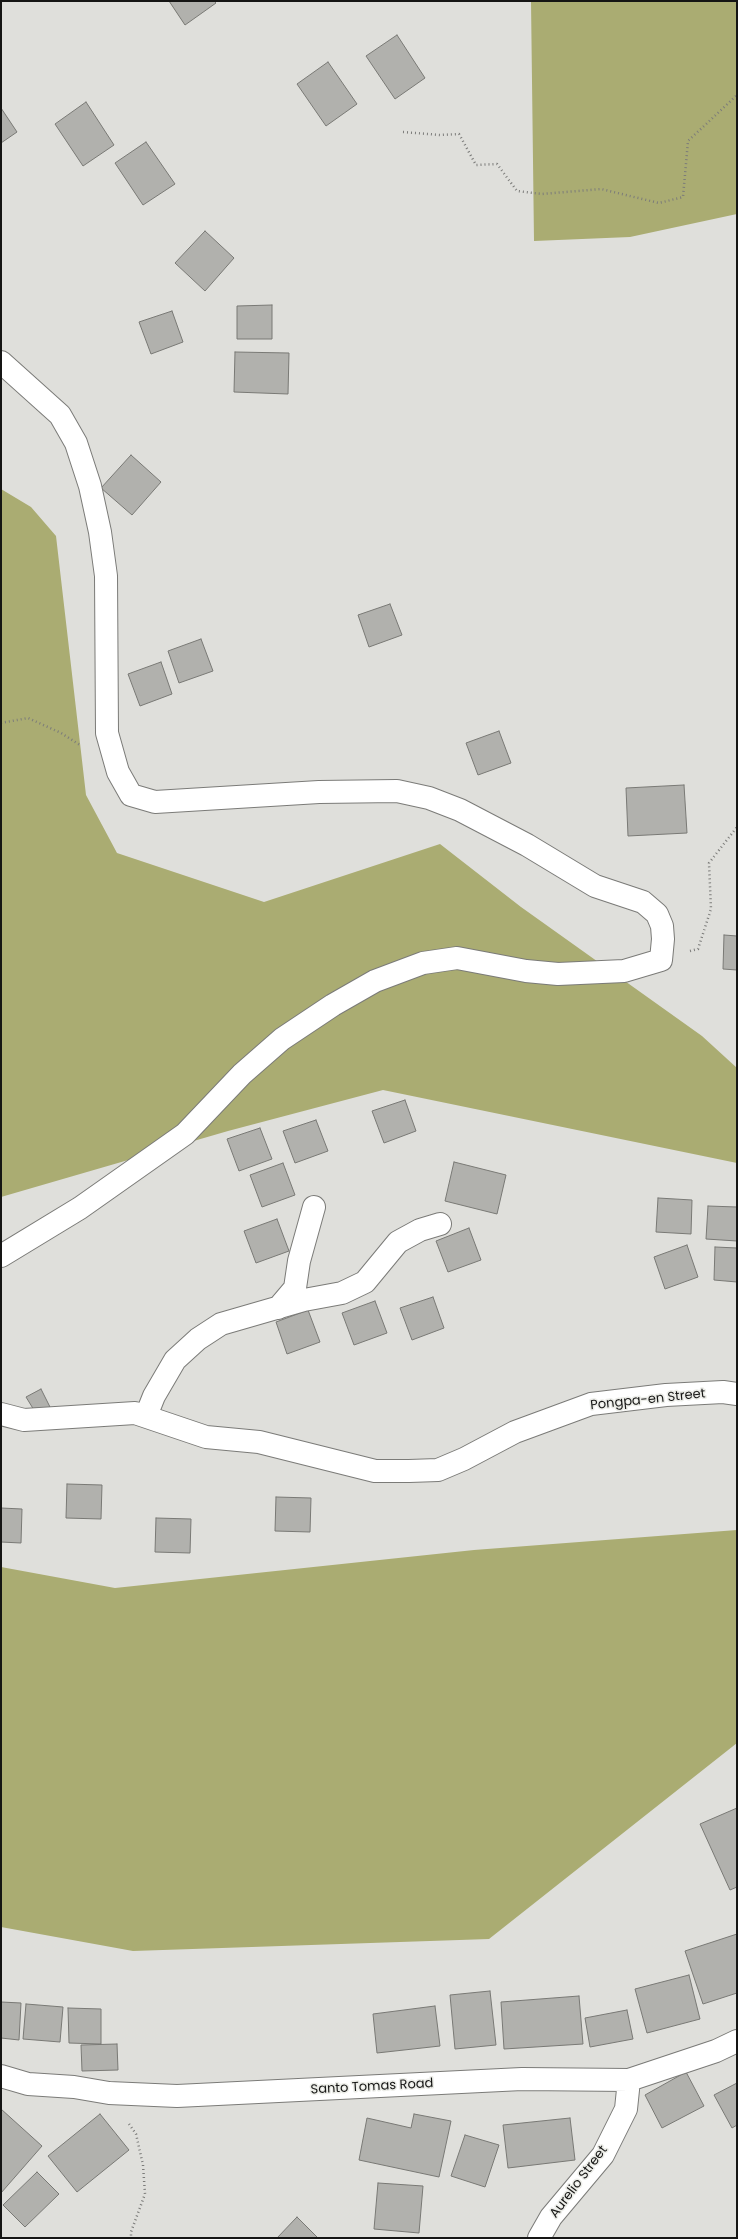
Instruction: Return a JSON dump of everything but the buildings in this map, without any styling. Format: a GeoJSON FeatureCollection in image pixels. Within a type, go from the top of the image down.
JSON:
{"type":"FeatureCollection","features":[{"type":"Feature","properties":{"kind":"street"},"geometry":{"type":"LineString","coordinates":[[1,362],[60,415],[76,443],[90,486],[100,532],[106,576],[107,733],[118,772],[131,795],[155,802],[319,792],[389,791],[429,798],[460,810],[528,845],[595,886],[643,902],[650,906],[662,926],[663,950],[661,960],[624,971],[558,974],[526,971],[457,958],[440,959],[422,963],[375,980],[333,1005],[282,1039],[242,1074],[186,1134],[80,1208],[1,1256]]}},
{"type":"Feature","properties":{"kind":"street"},"geometry":{"type":"LineString","coordinates":[[278,1308],[295,1288],[299,1262],[314,1206]]}},
{"type":"Feature","properties":{"kind":"street"},"geometry":{"type":"LineString","coordinates":[[146,1416],[154,1396],[175,1360],[198,1339],[221,1324],[304,1300],[342,1293],[364,1282],[398,1242],[420,1230],[440,1224]]}},
{"type":"Feature","properties":{"kind":"street","name":"Pongpa-en Street"},"geometry":{"type":"LineString","coordinates":[[1,1414],[24,1420],[71,1419],[123,1413],[146,1416],[175,1428],[206,1437],[259,1442],[375,1471],[438,1470],[464,1459],[515,1432],[591,1404],[666,1395],[723,1392],[737,1394]]}},
{"type":"Feature","properties":{"kind":"street","name":"Santo Tomas Road"},"geometry":{"type":"LineString","coordinates":[[1,2076],[28,2084],[74,2087],[109,2093],[177,2096],[522,2079],[629,2080],[716,2051],[737,2041]]}},
{"type":"Feature","properties":{"kind":"street","name":"Aurelio Street"},"geometry":{"type":"LineString","coordinates":[[539,2238],[551,2217],[603,2155],[626,2109],[629,2080]]}},
{"type":"Feature","properties":{"kind":"path"},"geometry":{"type":"LineString","coordinates":[[403,132],[440,135],[459,134],[476,165],[497,164],[518,191],[542,194],[601,189],[659,203],[683,197],[688,141],[737,95]]}},
{"type":"Feature","properties":{"kind":"path"},"geometry":{"type":"LineString","coordinates":[[1,723],[28,718],[61,733],[118,772]]}},
{"type":"Feature","properties":{"kind":"path"},"geometry":{"type":"LineString","coordinates":[[661,960],[698,949],[711,909],[709,863],[737,827]]}},
{"type":"Feature","properties":{"kind":"path"},"geometry":{"type":"LineString","coordinates":[[109,2093],[136,2134],[143,2165],[145,2194],[131,2232],[131,2238]]}},
{"type":"Feature","properties":{"kind":"green space"},"geometry":{"type":"Polygon","coordinates":[[[531,1],[737,1],[737,214],[630,237],[534,241],[531,1]]]}},
{"type":"Feature","properties":{"kind":"green space"},"geometry":{"type":"Polygon","coordinates":[[[1,489],[31,507],[56,536],[86,795],[117,853],[264,902],[440,844],[521,907],[702,1036],[737,1068],[737,1163],[383,1090],[228,1131],[1,1197],[1,489]]]}},
{"type":"Feature","properties":{"kind":"green space"},"geometry":{"type":"Polygon","coordinates":[[[737,1530],[737,1743],[489,1939],[133,1951],[1,1927],[1,1567],[115,1588],[474,1550],[737,1530]]]}}]}
